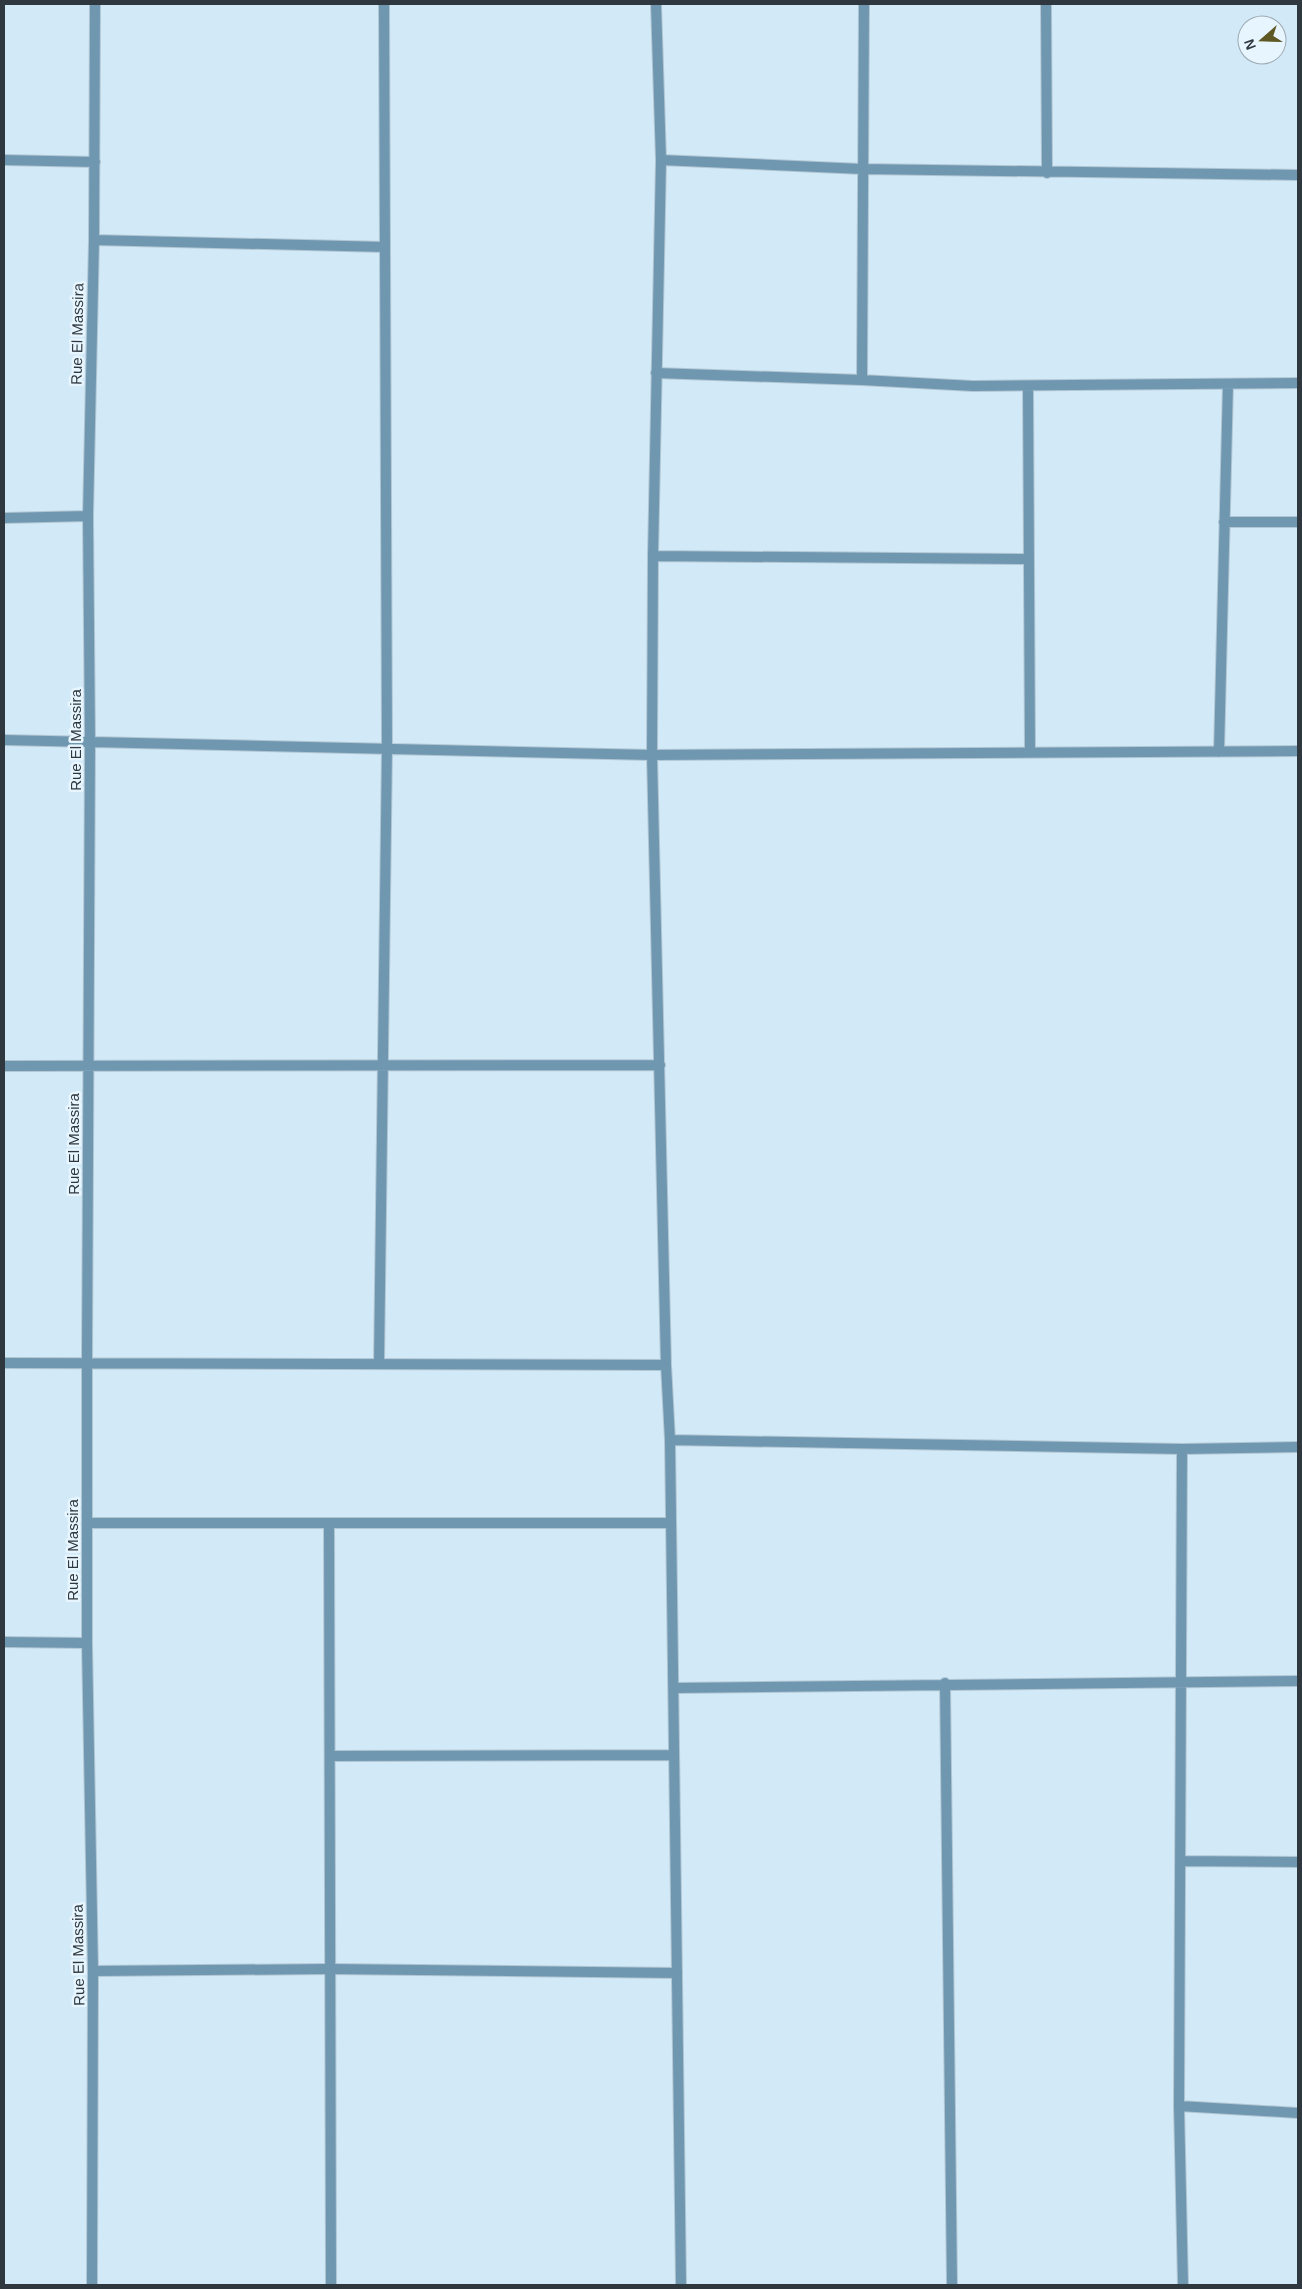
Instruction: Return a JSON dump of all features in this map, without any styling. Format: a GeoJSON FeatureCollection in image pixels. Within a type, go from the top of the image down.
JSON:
{"type":"FeatureCollection","features":[{"type":"Feature","properties":{"kind":"street","name":"Rue El Massira"},"geometry":{"type":"LineString","coordinates":[[92,2285],[94,1971],[87,1643],[90,741],[88,516],[94,240],[95,4]]}},
{"type":"Feature","properties":{"kind":"street"},"geometry":{"type":"LineString","coordinates":[[380,1364],[387,747],[384,4]]}},
{"type":"Feature","properties":{"kind":"street"},"geometry":{"type":"LineString","coordinates":[[656,4],[661,160],[653,556],[652,755],[666,1365],[670,1440],[681,2285]]}},
{"type":"Feature","properties":{"kind":"street"},"geometry":{"type":"LineString","coordinates":[[862,380],[864,4]]}},
{"type":"Feature","properties":{"kind":"street"},"geometry":{"type":"LineString","coordinates":[[1046,4],[1047,173]]}},
{"type":"Feature","properties":{"kind":"street"},"geometry":{"type":"LineString","coordinates":[[4,160],[95,162]]}},
{"type":"Feature","properties":{"kind":"street"},"geometry":{"type":"LineString","coordinates":[[661,160],[862,169],[1298,175]]}},
{"type":"Feature","properties":{"kind":"street"},"geometry":{"type":"LineString","coordinates":[[94,240],[385,247]]}},
{"type":"Feature","properties":{"kind":"street"},"geometry":{"type":"LineString","coordinates":[[656,373],[862,380],[938,386],[1298,383]]}},
{"type":"Feature","properties":{"kind":"street"},"geometry":{"type":"LineString","coordinates":[[1219,752],[1228,384]]}},
{"type":"Feature","properties":{"kind":"street"},"geometry":{"type":"LineString","coordinates":[[1028,386],[1030,752]]}},
{"type":"Feature","properties":{"kind":"street"},"geometry":{"type":"LineString","coordinates":[[4,518],[88,516]]}},
{"type":"Feature","properties":{"kind":"street"},"geometry":{"type":"LineString","coordinates":[[1224,522],[1298,522]]}},
{"type":"Feature","properties":{"kind":"street"},"geometry":{"type":"LineString","coordinates":[[653,556],[1029,560]]}},
{"type":"Feature","properties":{"kind":"street"},"geometry":{"type":"LineString","coordinates":[[4,740],[387,747],[652,755],[1298,751]]}},
{"type":"Feature","properties":{"kind":"street"},"geometry":{"type":"LineString","coordinates":[[4,1066],[660,1065]]}},
{"type":"Feature","properties":{"kind":"street"},"geometry":{"type":"LineString","coordinates":[[4,1363],[666,1365]]}},
{"type":"Feature","properties":{"kind":"street"},"geometry":{"type":"LineString","coordinates":[[670,1440],[1182,1449],[1298,1447]]}},
{"type":"Feature","properties":{"kind":"street"},"geometry":{"type":"LineString","coordinates":[[1182,1449],[1179,2106],[1183,2285]]}},
{"type":"Feature","properties":{"kind":"street"},"geometry":{"type":"LineString","coordinates":[[330,1522],[331,1756],[329,1969],[331,2285]]}},
{"type":"Feature","properties":{"kind":"street"},"geometry":{"type":"LineString","coordinates":[[87,1523],[671,1523]]}},
{"type":"Feature","properties":{"kind":"street"},"geometry":{"type":"LineString","coordinates":[[4,1642],[87,1643]]}},
{"type":"Feature","properties":{"kind":"street"},"geometry":{"type":"LineString","coordinates":[[674,1688],[946,1683],[1298,1681]]}},
{"type":"Feature","properties":{"kind":"street"},"geometry":{"type":"LineString","coordinates":[[946,1683],[952,2285]]}},
{"type":"Feature","properties":{"kind":"street"},"geometry":{"type":"LineString","coordinates":[[331,1756],[674,1755]]}},
{"type":"Feature","properties":{"kind":"street"},"geometry":{"type":"LineString","coordinates":[[1180,1861],[1298,1862]]}},
{"type":"Feature","properties":{"kind":"street"},"geometry":{"type":"LineString","coordinates":[[94,1971],[329,1969],[677,1972]]}},
{"type":"Feature","properties":{"kind":"street"},"geometry":{"type":"LineString","coordinates":[[1179,2106],[1298,2113]]}}]}
